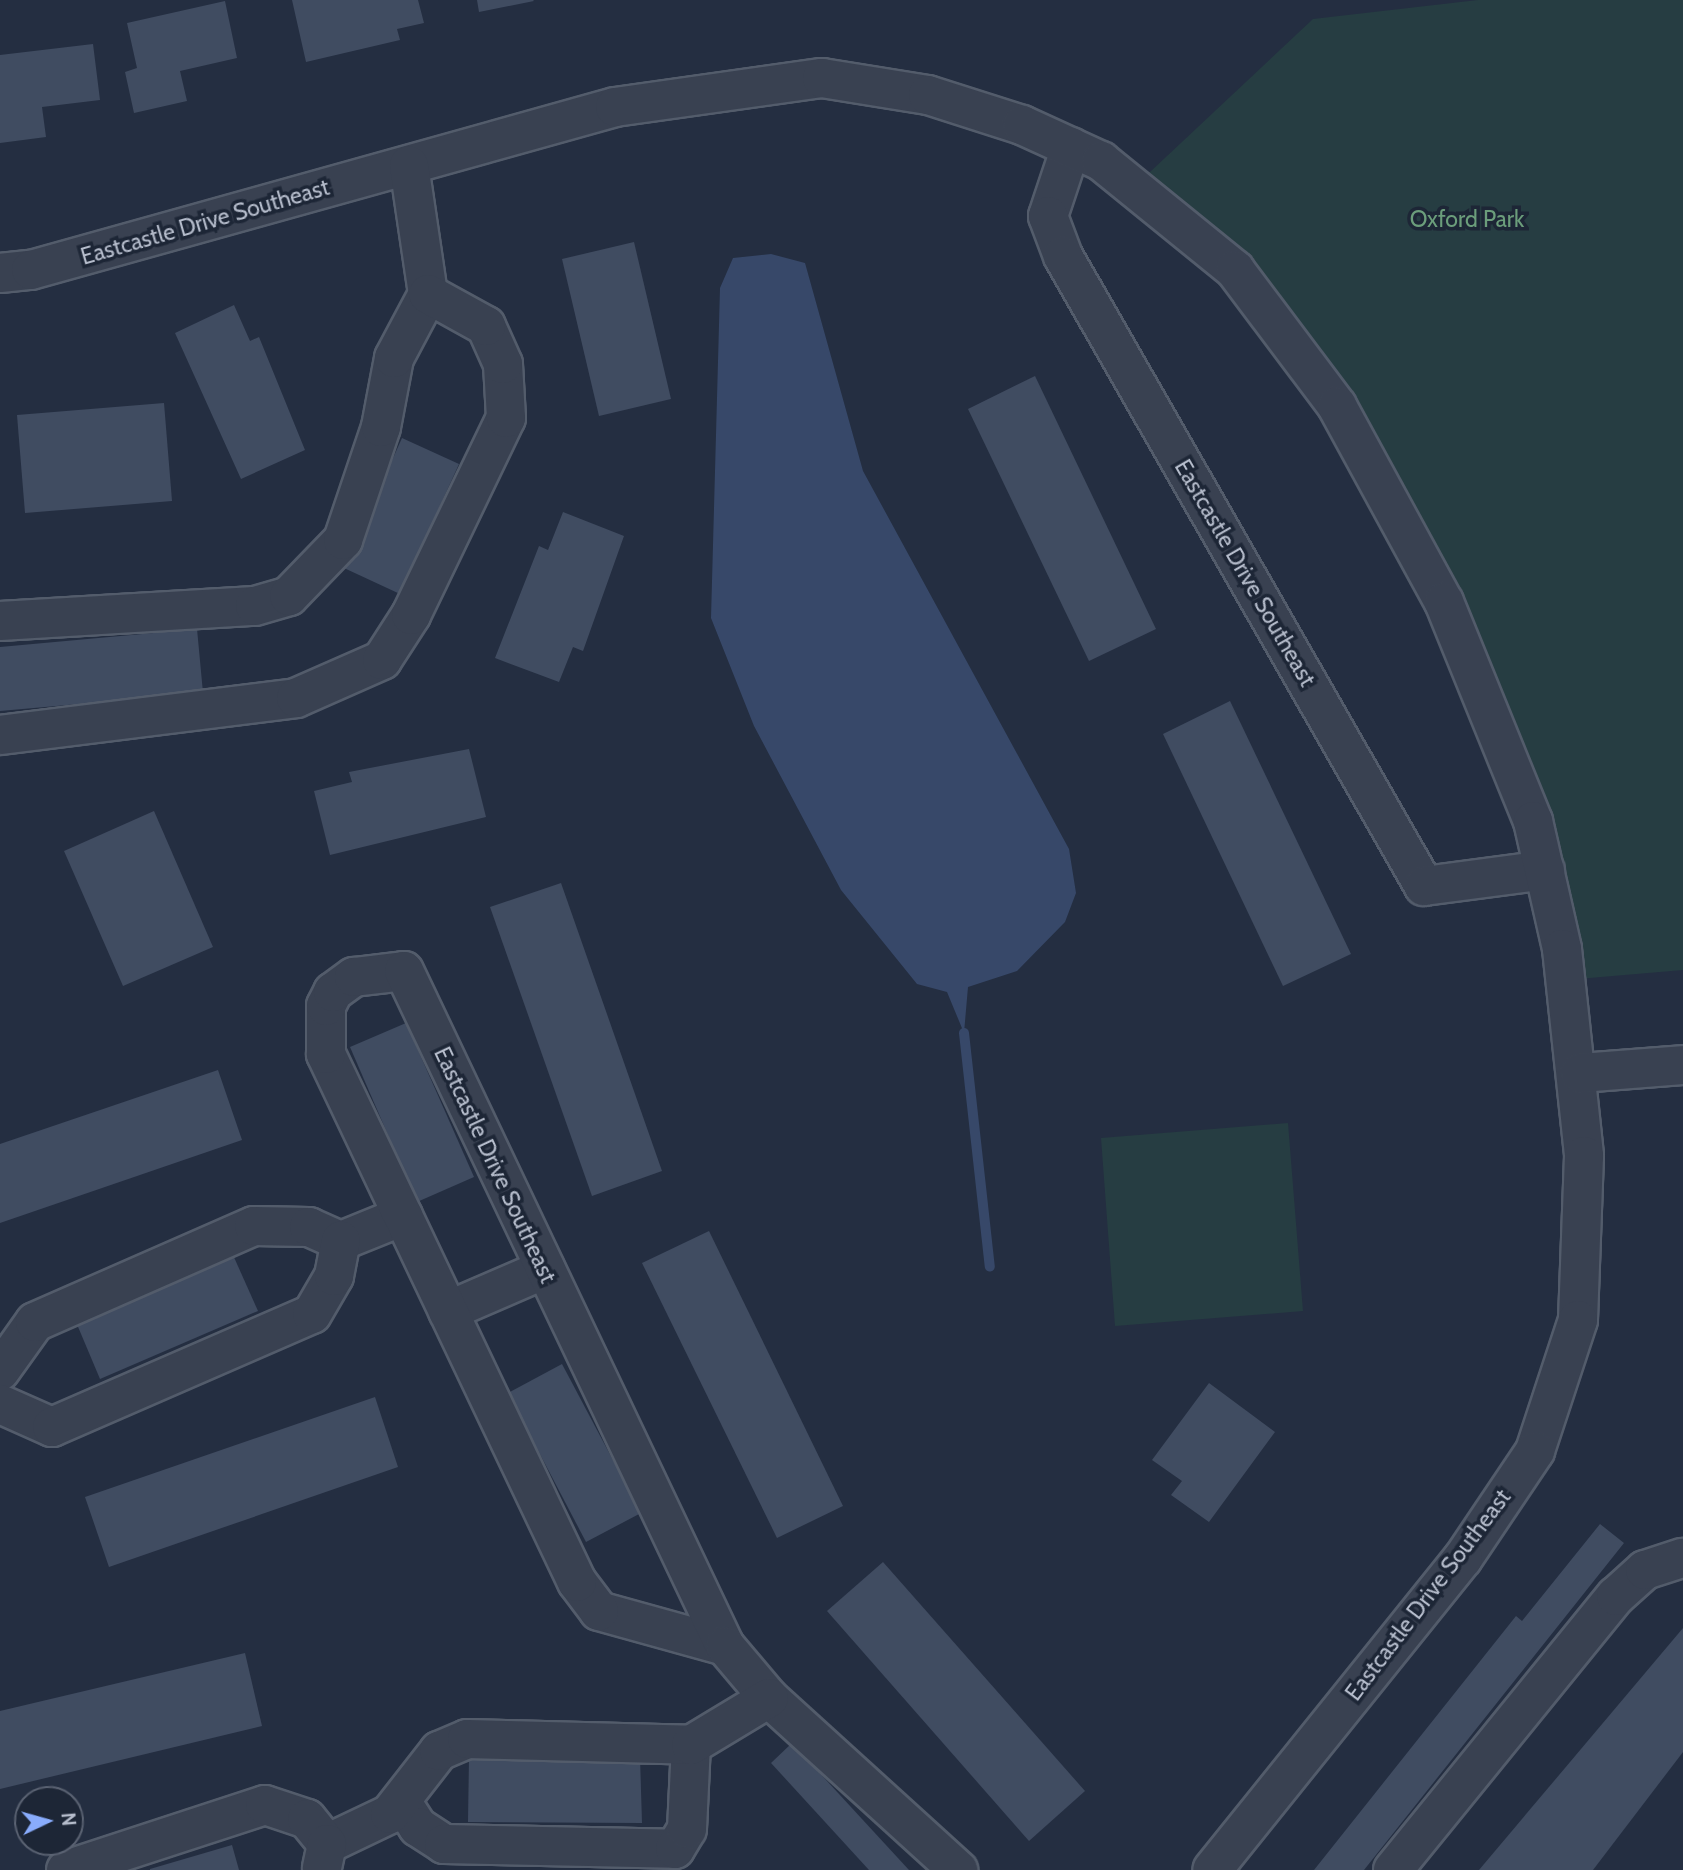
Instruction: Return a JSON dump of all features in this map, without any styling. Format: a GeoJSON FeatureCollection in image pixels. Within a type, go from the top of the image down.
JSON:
{"type":"FeatureCollection","features":[{"type":"Feature","properties":{"kind":"street","name":"Eastcastle Drive Southeast"},"geometry":{"type":"LineString","coordinates":[[0,273],[31,270],[615,107],[822,78],[928,95],[1101,160],[1236,270],[1337,406],[1444,602],[1533,821],[1545,870],[1580,1073],[1584,1156],[1577,1320],[1535,1451],[1463,1558],[1212,1870]]}},
{"type":"Feature","properties":{"kind":"street","name":"Eastcastle Drive Southeast"},"geometry":{"type":"LineString","coordinates":[[1071,147],[1048,216],[1063,257],[1424,886],[1545,870]]}},
{"type":"Feature","properties":{"kind":"street"},"geometry":{"type":"LineString","coordinates":[[0,621],[256,606],[289,596],[343,540],[381,427],[394,358],[428,294],[409,165]]}},
{"type":"Feature","properties":{"kind":"street"},"geometry":{"type":"LineString","coordinates":[[0,735],[296,698],[382,660],[411,615],[506,418],[503,364],[486,326],[428,294]]}},
{"type":"Feature","properties":{"kind":"street","name":"Eastcastle Drive Southeast"},"geometry":{"type":"LineString","coordinates":[[726,1646],[599,1611],[577,1582],[326,1054],[323,1027],[333,992],[354,977],[377,972],[404,971],[726,1646],[769,1698],[958,1870]]}},
{"type":"Feature","properties":{"kind":"street"},"geometry":{"type":"LineString","coordinates":[[1580,1073],[1683,1065]]}},
{"type":"Feature","properties":{"kind":"street"},"geometry":{"type":"LineString","coordinates":[[0,1371],[35,1321],[254,1226],[309,1227],[341,1241],[403,1216]]}},
{"type":"Feature","properties":{"kind":"street"},"geometry":{"type":"LineString","coordinates":[[0,1404],[52,1427],[312,1314],[334,1276],[341,1241]]}},
{"type":"Feature","properties":{"kind":"street"},"geometry":{"type":"LineString","coordinates":[[448,1311],[545,1269]]}},
{"type":"Feature","properties":{"kind":"street"},"geometry":{"type":"LineString","coordinates":[[1393,1870],[1616,1596],[1645,1570],[1683,1558]]}},
{"type":"Feature","properties":{"kind":"street"},"geometry":{"type":"LineString","coordinates":[[66,1870],[265,1805],[307,1819],[324,1857],[374,1825],[401,1801],[439,1751],[467,1739],[691,1745],[769,1698]]}},
{"type":"Feature","properties":{"kind":"street"},"geometry":{"type":"LineString","coordinates":[[401,1801],[418,1827],[444,1844],[675,1849],[687,1829],[691,1745]]}},
{"type":"Feature","properties":{"kind":"green space","name":"Oxford Park"},"geometry":{"type":"Polygon","coordinates":[[[1478,0],[1683,0],[1683,970],[1566,980],[1545,870],[1337,406],[1134,187],[1313,19],[1478,0]]]}},
{"type":"Feature","properties":{"kind":"green space"},"geometry":{"type":"Polygon","coordinates":[[[1288,1123],[1303,1311],[1115,1326],[1101,1138],[1288,1123]]]}},
{"type":"Feature","properties":{"kind":"water"},"geometry":{"type":"Polygon","coordinates":[[[771,254],[805,263],[863,471],[1069,849],[1076,893],[1065,922],[1017,971],[968,987],[964,1033],[947,992],[917,984],[841,890],[754,726],[711,618],[720,288],[733,258],[771,254]]]}},
{"type":"Feature","properties":{"kind":"building"},"geometry":{"type":"Polygon","coordinates":[[[292,0],[418,0],[424,23],[397,29],[400,40],[306,62],[292,0]]]}},
{"type":"Feature","properties":{"kind":"building"},"geometry":{"type":"Polygon","coordinates":[[[477,0],[533,0],[534,1],[479,12],[477,0]]]}},
{"type":"Feature","properties":{"kind":"building"},"geometry":{"type":"Polygon","coordinates":[[[225,1],[237,58],[180,71],[187,101],[134,113],[125,72],[137,68],[127,23],[225,1]]]}},
{"type":"Feature","properties":{"kind":"building"},"geometry":{"type":"Polygon","coordinates":[[[93,44],[100,100],[42,107],[46,137],[0,143],[0,55],[93,44]]]}},
{"type":"Feature","properties":{"kind":"building"},"geometry":{"type":"Polygon","coordinates":[[[634,242],[671,399],[599,416],[562,259],[634,242]]]}},
{"type":"Feature","properties":{"kind":"building"},"geometry":{"type":"Polygon","coordinates":[[[234,305],[250,341],[259,337],[305,450],[241,479],[175,333],[234,305]]]}},
{"type":"Feature","properties":{"kind":"building"},"geometry":{"type":"Polygon","coordinates":[[[1035,376],[1156,629],[1089,661],[968,409],[1035,376]]]}},
{"type":"Feature","properties":{"kind":"building"},"geometry":{"type":"Polygon","coordinates":[[[164,403],[172,501],[25,513],[17,415],[164,403]]]}},
{"type":"Feature","properties":{"kind":"building"},"geometry":{"type":"Polygon","coordinates":[[[402,438],[459,464],[400,594],[344,568],[402,438]]]}},
{"type":"Feature","properties":{"kind":"building"},"geometry":{"type":"Polygon","coordinates":[[[563,512],[624,536],[583,651],[573,647],[559,682],[495,658],[539,546],[548,550],[563,512]]]}},
{"type":"Feature","properties":{"kind":"building"},"geometry":{"type":"Polygon","coordinates":[[[197,629],[203,693],[0,711],[0,647],[197,629]]]}},
{"type":"Feature","properties":{"kind":"building"},"geometry":{"type":"Polygon","coordinates":[[[1230,701],[1351,954],[1283,986],[1163,734],[1230,701]]]}},
{"type":"Feature","properties":{"kind":"building"},"geometry":{"type":"Polygon","coordinates":[[[469,749],[486,817],[330,855],[314,791],[352,782],[349,772],[469,749]]]}},
{"type":"Feature","properties":{"kind":"building"},"geometry":{"type":"Polygon","coordinates":[[[154,811],[213,947],[123,986],[64,851],[154,811]]]}},
{"type":"Feature","properties":{"kind":"building"},"geometry":{"type":"Polygon","coordinates":[[[561,883],[662,1171],[592,1196],[490,907],[561,883]]]}},
{"type":"Feature","properties":{"kind":"building"},"geometry":{"type":"Polygon","coordinates":[[[406,1023],[474,1177],[417,1202],[350,1047],[406,1023]]]}},
{"type":"Feature","properties":{"kind":"building"},"geometry":{"type":"Polygon","coordinates":[[[218,1070],[242,1140],[0,1223],[0,1144],[218,1070]]]}},
{"type":"Feature","properties":{"kind":"building"},"geometry":{"type":"Polygon","coordinates":[[[709,1231],[843,1506],[777,1538],[642,1263],[709,1231]]]}},
{"type":"Feature","properties":{"kind":"building"},"geometry":{"type":"Polygon","coordinates":[[[233,1255],[258,1311],[100,1379],[76,1322],[233,1255]]]}},
{"type":"Feature","properties":{"kind":"building"},"geometry":{"type":"Polygon","coordinates":[[[562,1364],[641,1513],[586,1542],[508,1393],[562,1364]]]}},
{"type":"Feature","properties":{"kind":"building"},"geometry":{"type":"Polygon","coordinates":[[[1209,1383],[1275,1432],[1209,1522],[1171,1495],[1182,1481],[1152,1460],[1209,1383]]]}},
{"type":"Feature","properties":{"kind":"building"},"geometry":{"type":"Polygon","coordinates":[[[375,1397],[398,1467],[109,1567],[85,1497],[375,1397]]]}},
{"type":"Feature","properties":{"kind":"building"},"geometry":{"type":"Polygon","coordinates":[[[1600,1524],[1624,1543],[1364,1870],[1314,1870],[1516,1616],[1522,1621],[1600,1524]]]}},
{"type":"Feature","properties":{"kind":"building"},"geometry":{"type":"Polygon","coordinates":[[[883,1562],[1085,1791],[1029,1841],[827,1611],[883,1562]]]}},
{"type":"Feature","properties":{"kind":"building"},"geometry":{"type":"Polygon","coordinates":[[[1683,1628],[1683,1752],[1593,1870],[1479,1870],[1683,1628]]]}},
{"type":"Feature","properties":{"kind":"building"},"geometry":{"type":"Polygon","coordinates":[[[245,1653],[262,1726],[0,1789],[0,1711],[245,1653]]]}},
{"type":"Feature","properties":{"kind":"building"},"geometry":{"type":"Polygon","coordinates":[[[792,1743],[909,1870],[869,1870],[771,1763],[792,1743]]]}},
{"type":"Feature","properties":{"kind":"building"},"geometry":{"type":"Polygon","coordinates":[[[469,1757],[640,1757],[642,1823],[468,1822],[469,1757]]]}},
{"type":"Feature","properties":{"kind":"building"},"geometry":{"type":"Polygon","coordinates":[[[232,1845],[239,1870],[150,1870],[150,1869],[232,1845]]]}},
{"type":"Feature","properties":{"kind":"waterway"},"geometry":{"type":"LineString","coordinates":[[964,1033],[990,1267]]}}]}
